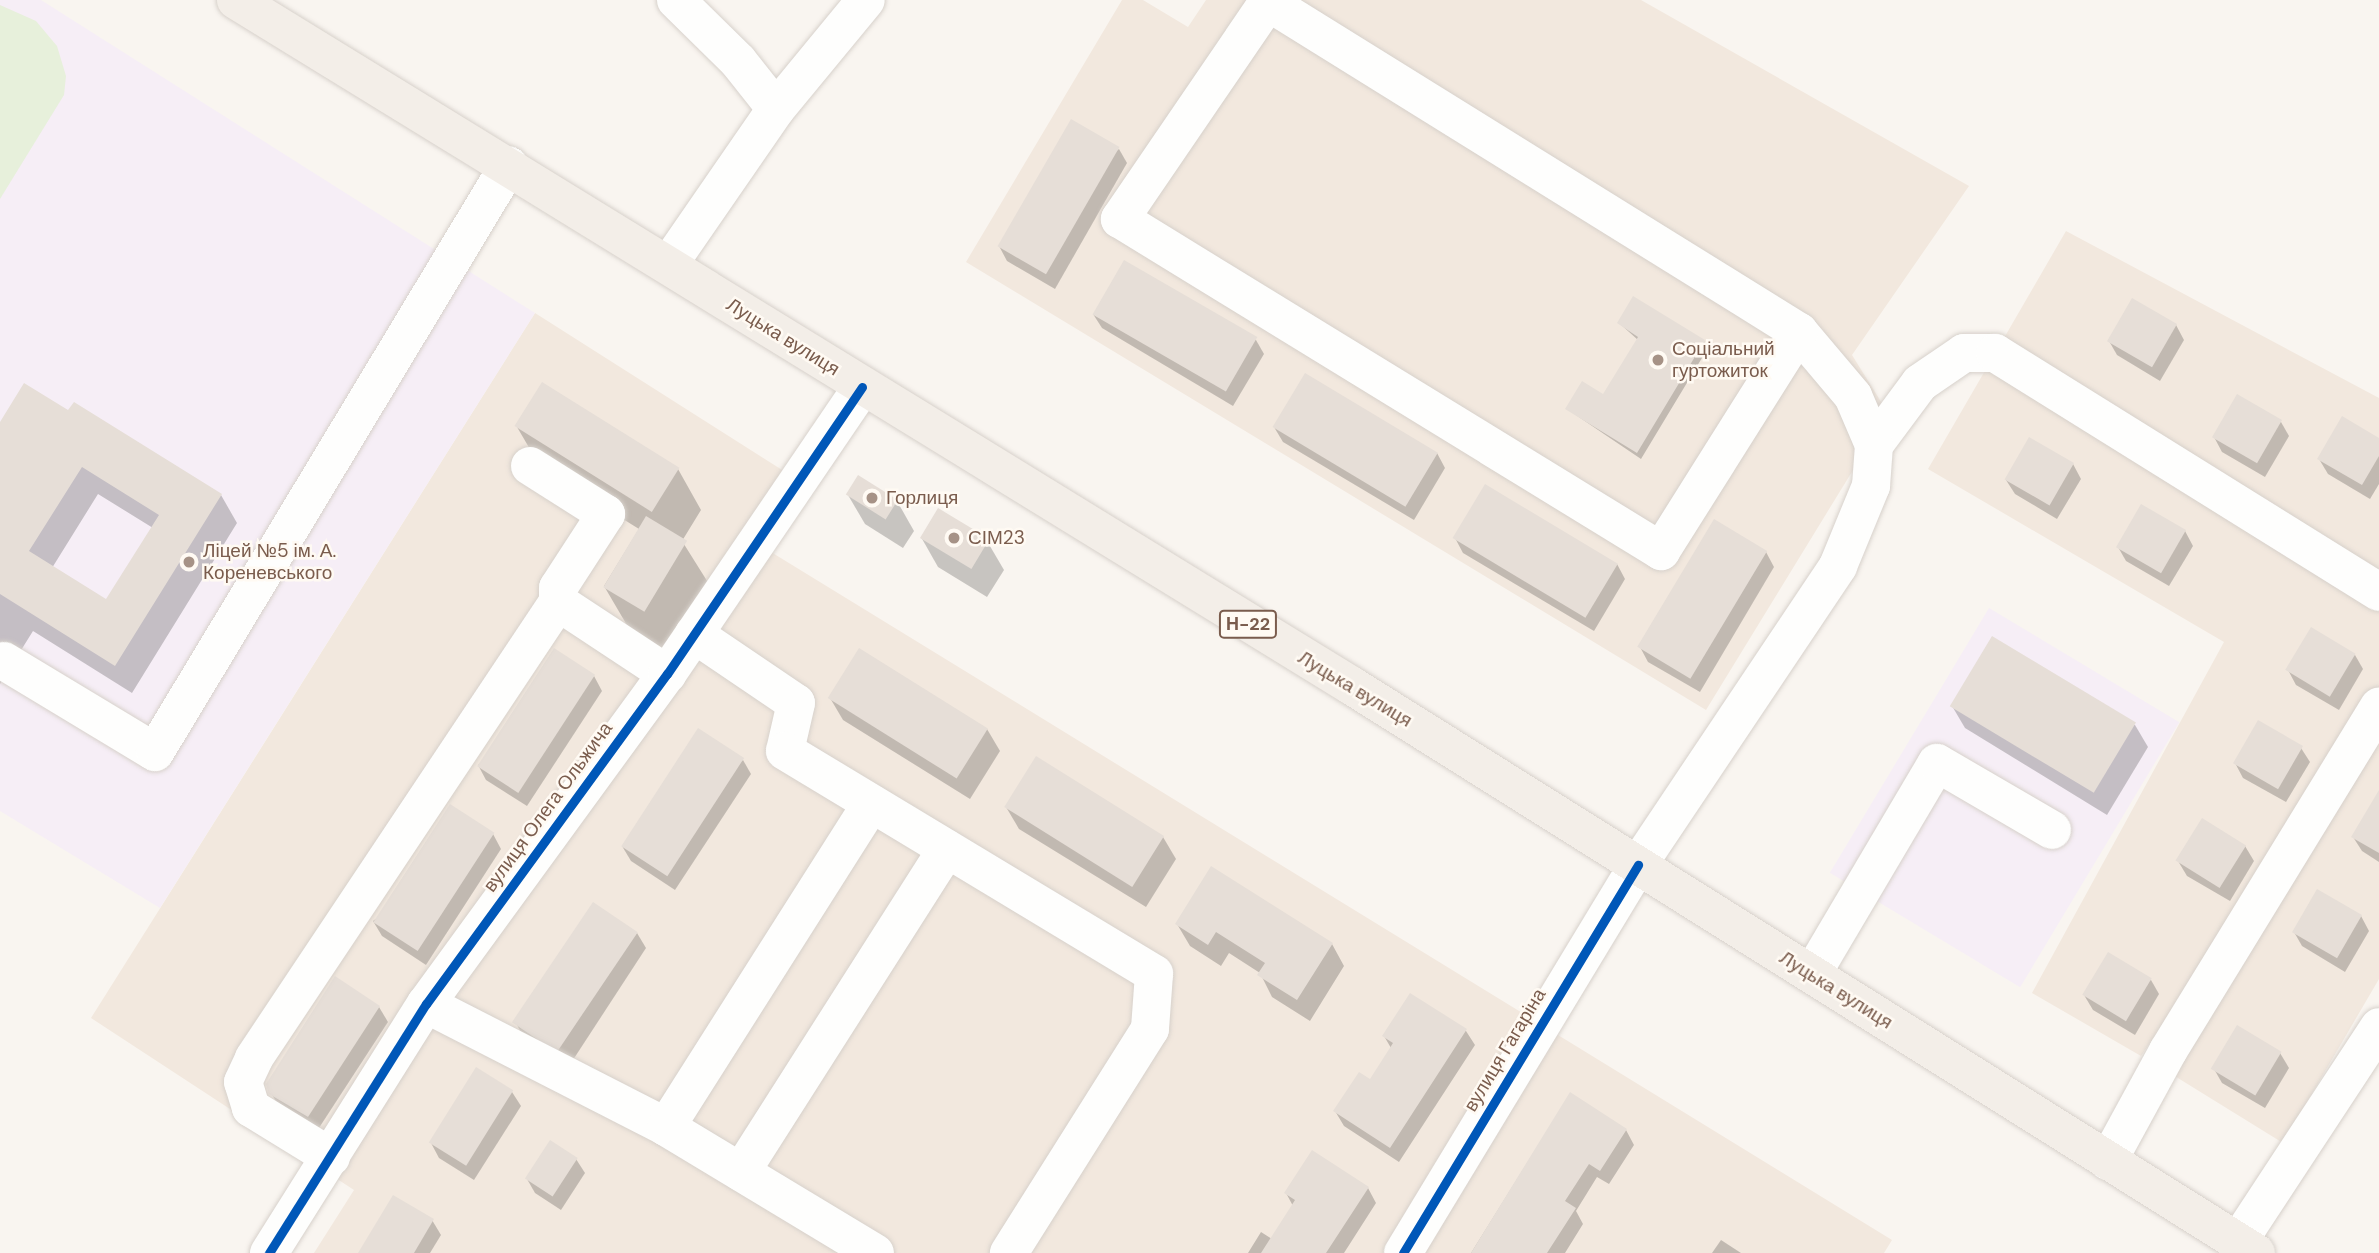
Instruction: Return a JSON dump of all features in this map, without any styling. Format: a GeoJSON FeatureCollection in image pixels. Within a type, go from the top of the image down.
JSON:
{"type":"FeatureCollection","features":[{"type":"Feature","properties":{"kind":"main road","name":"Луцька вулиця"},"geometry":{"type":"LineString","coordinates":[[258,6],[863,387],[1638,865],[2247,1247]]}},
{"type":"Feature","properties":{"kind":"street"},"geometry":{"type":"LineString","coordinates":[[676,0],[738,61],[776,109]]}},
{"type":"Feature","properties":{"kind":"street"},"geometry":{"type":"LineString","coordinates":[[669,264],[776,109],[866,0]]}},
{"type":"Feature","properties":{"kind":"street"},"geometry":{"type":"LineString","coordinates":[[1799,332],[1661,551],[1120,219],[1268,2],[1799,332],[1853,396],[1874,445]]}},
{"type":"Feature","properties":{"kind":"street"},"geometry":{"type":"LineString","coordinates":[[4,662],[155,752],[509,165]]}},
{"type":"Feature","properties":{"kind":"street"},"geometry":{"type":"LineString","coordinates":[[1874,445],[1920,383],[1964,353],[1996,353],[2379,592]]}},
{"type":"Feature","properties":{"kind":"street","name":"вулиця Олега Ольжича"},"geometry":{"type":"LineString","coordinates":[[269,1253],[426,1004],[667,674],[863,387]]}},
{"type":"Feature","properties":{"kind":"street","name":"вулиця Гагаріна"},"geometry":{"type":"LineString","coordinates":[[1403,1253],[1638,865],[1838,566],[1871,486],[1874,445]]}},
{"type":"Feature","properties":{"kind":"street"},"geometry":{"type":"LineString","coordinates":[[331,1157],[251,1108],[243,1082],[261,1047],[558,602],[558,588],[606,514],[530,466]]}},
{"type":"Feature","properties":{"kind":"street"},"geometry":{"type":"LineString","coordinates":[[558,602],[667,674]]}},
{"type":"Feature","properties":{"kind":"street"},"geometry":{"type":"LineString","coordinates":[[694,634],[796,704],[785,751],[1154,974],[1150,1029],[1009,1253]]}},
{"type":"Feature","properties":{"kind":"street"},"geometry":{"type":"LineString","coordinates":[[2108,1161],[2168,1051],[2379,707]]}},
{"type":"Feature","properties":{"kind":"street"},"geometry":{"type":"LineString","coordinates":[[1812,974],[1937,763],[2052,831]]}},
{"type":"Feature","properties":{"kind":"street"},"geometry":{"type":"LineString","coordinates":[[666,1127],[871,804]]}},
{"type":"Feature","properties":{"kind":"street"},"geometry":{"type":"LineString","coordinates":[[741,1172],[947,849]]}},
{"type":"Feature","properties":{"kind":"street"},"geometry":{"type":"LineString","coordinates":[[426,1004],[666,1127],[875,1253]]}},
{"type":"Feature","properties":{"kind":"street"},"geometry":{"type":"LineString","coordinates":[[2247,1247],[2379,1027]]}},
{"type":"Feature","properties":{"kind":"shaded area","name":"Ліцей №5 ім. А. Кореневського"},"geometry":{"type":"Polygon","coordinates":[[[0,0],[41,0],[535,313],[160,908],[0,811],[0,0]]]}},
{"type":"Feature","properties":{"kind":"shaded area"},"geometry":{"type":"Polygon","coordinates":[[[1122,0],[1143,0],[1188,27],[1206,0],[1641,0],[1969,186],[1852,355],[1888,413],[1706,710],[966,262],[1122,0]]]}},
{"type":"Feature","properties":{"kind":"shaded area"},"geometry":{"type":"Polygon","coordinates":[[[2066,231],[2379,398],[2379,979],[2283,1143],[2173,1075],[2168,1051],[2151,1041],[2141,1056],[2032,993],[2224,642],[1928,469],[2066,231]]]}},
{"type":"Feature","properties":{"kind":"shaded area"},"geometry":{"type":"Polygon","coordinates":[[[535,313],[787,473],[745,536],[1892,1240],[1884,1253],[314,1253],[354,1190],[91,1018],[535,313]]]}},
{"type":"Feature","properties":{"kind":"shaded area"},"geometry":{"type":"Polygon","coordinates":[[[1989,608],[2179,722],[2020,987],[1830,873],[1989,608]]]}},
{"type":"Feature","properties":{"kind":"green space"},"geometry":{"type":"Polygon","coordinates":[[[0,5],[36,21],[57,46],[66,76],[64,95],[0,199],[0,5]]]}},
{"type":"Feature","properties":{"kind":"building"},"geometry":{"type":"Polygon","coordinates":[[[1071,119],[1119,147],[1046,274],[998,246],[1071,119]]]}},
{"type":"Feature","properties":{"kind":"building"},"geometry":{"type":"Polygon","coordinates":[[[1124,260],[1257,337],[1226,392],[1092,315],[1124,260]]]}},
{"type":"Feature","properties":{"kind":"building","name":"Соціальний гуртожиток"},"geometry":{"type":"Polygon","coordinates":[[[1633,296],[1705,340],[1637,453],[1565,409],[1582,381],[1603,394],[1638,337],[1617,323],[1633,296]]]}},
{"type":"Feature","properties":{"kind":"building"},"geometry":{"type":"Polygon","coordinates":[[[2132,298],[2177,324],[2152,367],[2107,341],[2132,298]]]}},
{"type":"Feature","properties":{"kind":"building"},"geometry":{"type":"Polygon","coordinates":[[[1305,373],[1438,453],[1405,507],[1273,427],[1305,373]]]}},
{"type":"Feature","properties":{"kind":"building"},"geometry":{"type":"Polygon","coordinates":[[[542,382],[679,468],[652,512],[514,426],[542,382]]]}},
{"type":"Feature","properties":{"kind":"building"},"geometry":{"type":"Polygon","coordinates":[[[24,383],[68,410],[74,402],[222,494],[115,666],[0,594],[0,422],[24,383]],[[82,467],[29,551],[106,599],[159,515],[82,467]]]}},
{"type":"Feature","properties":{"kind":"building"},"geometry":{"type":"Polygon","coordinates":[[[2237,394],[2282,420],[2257,463],[2212,437],[2237,394]]]}},
{"type":"Feature","properties":{"kind":"building"},"geometry":{"type":"Polygon","coordinates":[[[2342,416],[2379,438],[2379,456],[2362,485],[2317,459],[2342,416]]]}},
{"type":"Feature","properties":{"kind":"building"},"geometry":{"type":"Polygon","coordinates":[[[2029,437],[2074,463],[2050,505],[2004,479],[2029,437]]]}},
{"type":"Feature","properties":{"kind":"building","name":"Горлиця"},"geometry":{"type":"Polygon","coordinates":[[[858,475],[898,500],[886,519],[846,495],[858,475]]]}},
{"type":"Feature","properties":{"kind":"building"},"geometry":{"type":"Polygon","coordinates":[[[1485,484],[1618,564],[1585,618],[1453,538],[1485,484]]]}},
{"type":"Feature","properties":{"kind":"building"},"geometry":{"type":"Polygon","coordinates":[[[2141,504],[2186,530],[2161,573],[2116,547],[2141,504]]]}},
{"type":"Feature","properties":{"kind":"building","name":"СІМ23"},"geometry":{"type":"Polygon","coordinates":[[[938,508],[989,539],[971,569],[920,538],[938,508]]]}},
{"type":"Feature","properties":{"kind":"building"},"geometry":{"type":"Polygon","coordinates":[[[646,516],[687,541],[644,612],[603,587],[646,516]]]}},
{"type":"Feature","properties":{"kind":"building"},"geometry":{"type":"Polygon","coordinates":[[[1714,519],[1767,551],[1690,679],[1637,647],[1714,519]]]}},
{"type":"Feature","properties":{"kind":"building"},"geometry":{"type":"Polygon","coordinates":[[[2311,627],[2356,654],[2330,697],[2285,670],[2311,627]]]}},
{"type":"Feature","properties":{"kind":"building"},"geometry":{"type":"Polygon","coordinates":[[[1992,636],[2136,723],[2094,793],[1950,706],[1992,636]]]}},
{"type":"Feature","properties":{"kind":"building"},"geometry":{"type":"Polygon","coordinates":[[[554,648],[595,675],[518,793],[477,766],[554,648]]]}},
{"type":"Feature","properties":{"kind":"building"},"geometry":{"type":"Polygon","coordinates":[[[859,648],[988,729],[957,779],[828,698],[859,648]]]}},
{"type":"Feature","properties":{"kind":"building"},"geometry":{"type":"Polygon","coordinates":[[[2258,720],[2303,746],[2278,789],[2233,763],[2258,720]]]}},
{"type":"Feature","properties":{"kind":"building"},"geometry":{"type":"Polygon","coordinates":[[[698,728],[744,758],[667,876],[621,846],[698,728]]]}},
{"type":"Feature","properties":{"kind":"building"},"geometry":{"type":"Polygon","coordinates":[[[1036,756],[1164,836],[1132,887],[1004,807],[1036,756]]]}},
{"type":"Feature","properties":{"kind":"building"},"geometry":{"type":"Polygon","coordinates":[[[2379,790],[2379,853],[2351,837],[2379,790]]]}},
{"type":"Feature","properties":{"kind":"building"},"geometry":{"type":"Polygon","coordinates":[[[450,804],[494,833],[418,951],[373,922],[450,804]]]}},
{"type":"Feature","properties":{"kind":"building"},"geometry":{"type":"Polygon","coordinates":[[[2202,818],[2246,846],[2220,888],[2176,860],[2202,818]]]}},
{"type":"Feature","properties":{"kind":"building"},"geometry":{"type":"Polygon","coordinates":[[[1211,866],[1333,943],[1297,1000],[1257,975],[1265,963],[1216,932],[1208,945],[1175,924],[1211,866]]]}},
{"type":"Feature","properties":{"kind":"building"},"geometry":{"type":"Polygon","coordinates":[[[2317,889],[2362,915],[2337,958],[2292,932],[2317,889]]]}},
{"type":"Feature","properties":{"kind":"building"},"geometry":{"type":"Polygon","coordinates":[[[593,902],[638,932],[557,1052],[512,1022],[593,902]]]}},
{"type":"Feature","properties":{"kind":"building"},"geometry":{"type":"Polygon","coordinates":[[[2108,952],[2152,978],[2126,1021],[2082,995],[2108,952]]]}},
{"type":"Feature","properties":{"kind":"building"},"geometry":{"type":"Polygon","coordinates":[[[335,976],[380,1006],[308,1117],[269,1094],[266,1084],[335,976]]]}},
{"type":"Feature","properties":{"kind":"building"},"geometry":{"type":"Polygon","coordinates":[[[1410,993],[1467,1029],[1390,1148],[1333,1111],[1359,1072],[1370,1079],[1393,1043],[1382,1036],[1410,993]]]}},
{"type":"Feature","properties":{"kind":"building"},"geometry":{"type":"Polygon","coordinates":[[[2237,1025],[2282,1052],[2255,1095],[2211,1069],[2237,1025]]]}},
{"type":"Feature","properties":{"kind":"building"},"geometry":{"type":"Polygon","coordinates":[[[476,1067],[513,1090],[466,1166],[429,1142],[476,1067]]]}},
{"type":"Feature","properties":{"kind":"building"},"geometry":{"type":"Polygon","coordinates":[[[1570,1092],[1627,1129],[1600,1171],[1589,1164],[1565,1201],[1576,1208],[1547,1253],[1471,1253],[1570,1092]]]}},
{"type":"Feature","properties":{"kind":"building"},"geometry":{"type":"Polygon","coordinates":[[[550,1140],[578,1158],[553,1197],[525,1179],[550,1140]]]}},
{"type":"Feature","properties":{"kind":"building"},"geometry":{"type":"Polygon","coordinates":[[[1312,1150],[1369,1187],[1326,1253],[1261,1253],[1295,1200],[1284,1193],[1312,1150]]]}},
{"type":"Feature","properties":{"kind":"building"},"geometry":{"type":"Polygon","coordinates":[[[393,1195],[434,1219],[414,1253],[358,1253],[393,1195]]]}},
{"type":"Feature","properties":{"kind":"cycle path"},"geometry":{"type":"LineString","coordinates":[[269,1253],[426,1004],[667,674],[862,387]]}},
{"type":"Feature","properties":{"kind":"cycle path"},"geometry":{"type":"LineString","coordinates":[[1403,1253],[1638,865]]}},
{"type":"Feature","properties":{"kind":"place","name":"Соціальний гуртожиток"},"geometry":{"type":"Point","coordinates":[1658,360]}},
{"type":"Feature","properties":{"kind":"place","name":"Горлиця"},"geometry":{"type":"Point","coordinates":[872,498]}},
{"type":"Feature","properties":{"kind":"place","name":"СІМ23"},"geometry":{"type":"Point","coordinates":[954,538]}},
{"type":"Feature","properties":{"kind":"place","name":"Ліцей №5 ім. А. Кореневського"},"geometry":{"type":"Point","coordinates":[189,562]}}]}
